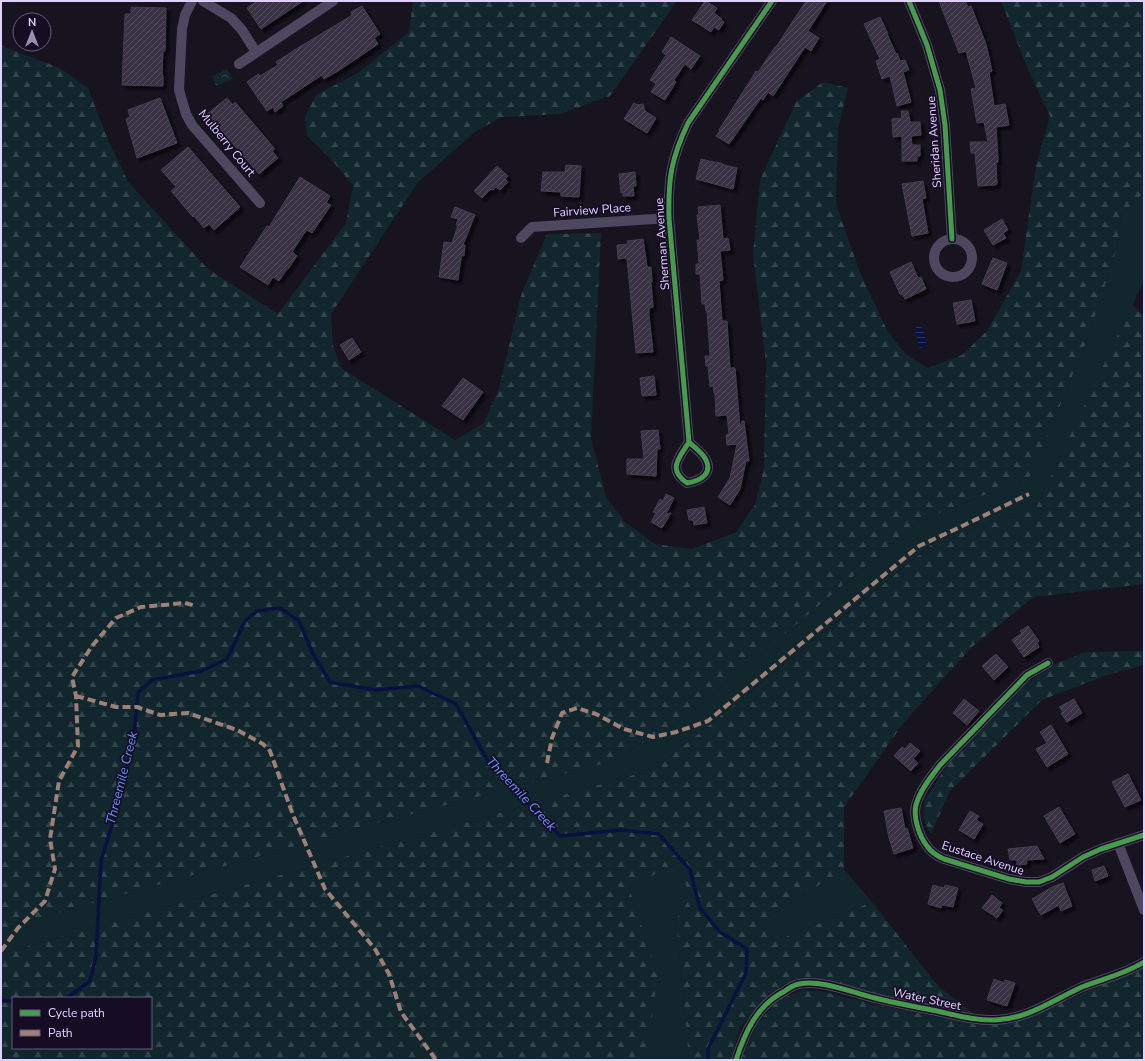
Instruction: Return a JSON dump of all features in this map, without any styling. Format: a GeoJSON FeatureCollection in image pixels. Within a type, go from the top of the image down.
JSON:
{"type":"FeatureCollection","features":[{"type":"Feature","properties":{"kind":"street","name":"Mulberry Court"},"geometry":{"type":"LineString","coordinates":[[192,1],[185,15],[182,31],[179,90],[186,114],[192,125],[260,203]]}},
{"type":"Feature","properties":{"kind":"street"},"geometry":{"type":"LineString","coordinates":[[203,1],[231,18],[242,30],[256,52]]}},
{"type":"Feature","properties":{"kind":"street"},"geometry":{"type":"LineString","coordinates":[[239,64],[333,1]]}},
{"type":"Feature","properties":{"kind":"street","name":"Sherman Avenue"},"geometry":{"type":"LineString","coordinates":[[689,442],[669,218],[669,185],[672,163],[688,123],[772,1]]}},
{"type":"Feature","properties":{"kind":"street","name":"Sheridan Avenue"},"geometry":{"type":"LineString","coordinates":[[909,1],[927,45],[940,90],[945,130],[952,239]]}},
{"type":"Feature","properties":{"kind":"street","name":"Fairview Place"},"geometry":{"type":"LineString","coordinates":[[521,238],[532,227],[669,218]]}},
{"type":"Feature","properties":{"kind":"street","name":"Eustace Avenue"},"geometry":{"type":"LineString","coordinates":[[1048,663],[1027,675],[1019,682],[940,765],[921,794],[917,803],[915,813],[919,832],[927,846],[936,856],[1009,879],[1026,882],[1039,882],[1045,880],[1083,857],[1100,849],[1144,835]]}},
{"type":"Feature","properties":{"kind":"street"},"geometry":{"type":"LineString","coordinates":[[1118,843],[1144,910]]}},
{"type":"Feature","properties":{"kind":"street","name":"Water Street"},"geometry":{"type":"LineString","coordinates":[[736,1060],[749,1025],[761,1009],[772,998],[797,984],[814,983],[899,1004],[960,1016],[1006,1020],[1028,1014],[1081,988],[1144,962]]}},
{"type":"Feature","properties":{"kind":"green space"},"geometry":{"type":"Polygon","coordinates":[[[413,1],[677,1],[610,96],[560,114],[502,117],[475,132],[418,182],[331,314],[333,345],[341,368],[455,440],[484,423],[499,388],[521,295],[547,234],[601,233],[591,438],[606,497],[626,523],[655,544],[692,549],[736,532],[755,505],[764,468],[766,363],[753,254],[760,180],[796,102],[823,82],[848,88],[838,128],[836,204],[861,275],[888,332],[906,354],[928,368],[962,355],[987,331],[1021,271],[1036,165],[1050,116],[1027,67],[1001,1],[1144,1],[1144,193],[1122,213],[1116,251],[1088,338],[1031,476],[918,522],[682,720],[609,762],[363,827],[1,929],[1,43],[2,46],[12,50],[12,52],[18,52],[60,68],[88,88],[106,135],[128,182],[208,269],[278,314],[346,223],[353,185],[330,158],[307,136],[305,117],[316,95],[358,73],[409,32],[413,1]]]}},
{"type":"Feature","properties":{"kind":"green space"},"geometry":{"type":"Polygon","coordinates":[[[227,69],[233,79],[216,86],[212,76],[227,69]]]}},
{"type":"Feature","properties":{"kind":"green space"},"geometry":{"type":"Polygon","coordinates":[[[1144,193],[1144,281],[1035,510],[939,538],[655,769],[1,954],[1,929],[363,827],[609,762],[682,720],[918,522],[1031,476],[1088,338],[1116,251],[1122,213],[1144,193]]]}},
{"type":"Feature","properties":{"kind":"green space"},"geometry":{"type":"Polygon","coordinates":[[[1132,305],[1144,316],[1144,584],[1034,597],[973,646],[905,721],[844,807],[844,869],[765,919],[783,938],[872,902],[938,986],[974,1014],[933,1007],[865,992],[824,979],[794,979],[769,994],[740,1027],[731,1060],[689,1060],[676,919],[692,896],[674,864],[629,888],[658,975],[646,1060],[1,1060],[1,954],[655,769],[940,538],[1035,510],[1132,305]]]}},
{"type":"Feature","properties":{"kind":"green space"},"geometry":{"type":"Polygon","coordinates":[[[1144,651],[1144,665],[1107,675],[1042,700],[950,791],[931,834],[923,819],[924,801],[948,764],[1021,687],[1055,664],[1086,652],[1144,651]]]}},
{"type":"Feature","properties":{"kind":"green space"},"geometry":{"type":"Polygon","coordinates":[[[674,864],[692,896],[676,919],[689,1060],[646,1060],[657,975],[629,888],[674,864]]]}},
{"type":"Feature","properties":{"kind":"green space"},"geometry":{"type":"Polygon","coordinates":[[[844,869],[872,902],[783,938],[765,919],[844,869]]]}},
{"type":"Feature","properties":{"kind":"green space"},"geometry":{"type":"Polygon","coordinates":[[[1144,965],[1144,1060],[741,1060],[757,1024],[778,1000],[803,990],[821,991],[877,1005],[978,1025],[1012,1023],[1049,1009],[1144,965]]]}},
{"type":"Feature","properties":{"kind":"shaded area"},"geometry":{"type":"Polygon","coordinates":[[[919,325],[923,328],[927,346],[920,348],[915,331],[916,326],[919,325]]]}},
{"type":"Feature","properties":{"kind":"building"},"geometry":{"type":"Polygon","coordinates":[[[257,1],[303,1],[261,29],[247,8],[257,1]]]}},
{"type":"Feature","properties":{"kind":"building"},"geometry":{"type":"Polygon","coordinates":[[[705,1],[717,8],[714,13],[724,22],[719,30],[714,27],[711,32],[692,20],[705,1]]]}},
{"type":"Feature","properties":{"kind":"building"},"geometry":{"type":"Polygon","coordinates":[[[806,1],[827,1],[808,31],[819,38],[811,51],[805,47],[773,96],[768,92],[763,100],[761,98],[729,144],[716,136],[720,131],[719,130],[756,71],[758,72],[776,47],[806,1]]]}},
{"type":"Feature","properties":{"kind":"building"},"geometry":{"type":"Polygon","coordinates":[[[939,1],[965,1],[968,7],[971,6],[986,44],[992,71],[989,72],[994,106],[1005,104],[1009,125],[996,127],[998,162],[996,162],[997,184],[995,185],[978,186],[975,153],[971,153],[970,142],[988,142],[984,122],[977,123],[971,89],[976,88],[966,51],[959,53],[939,1]]]}},
{"type":"Feature","properties":{"kind":"building"},"geometry":{"type":"Polygon","coordinates":[[[362,6],[380,34],[374,38],[378,44],[338,71],[324,79],[322,75],[281,102],[283,106],[275,112],[273,107],[267,111],[247,82],[258,74],[260,76],[278,65],[276,62],[349,17],[352,15],[351,12],[362,6]]]}},
{"type":"Feature","properties":{"kind":"building"},"geometry":{"type":"Polygon","coordinates":[[[131,7],[166,8],[165,51],[163,51],[162,75],[163,86],[122,85],[125,14],[131,14],[131,7]]]}},
{"type":"Feature","properties":{"kind":"building"},"geometry":{"type":"Polygon","coordinates":[[[880,17],[896,54],[897,53],[900,61],[905,60],[909,70],[903,72],[911,102],[897,106],[890,76],[882,79],[876,61],[880,59],[864,24],[880,17]]]}},
{"type":"Feature","properties":{"kind":"building"},"geometry":{"type":"Polygon","coordinates":[[[671,37],[700,56],[691,69],[685,64],[674,80],[676,82],[665,100],[651,92],[656,84],[650,80],[666,55],[662,52],[671,37]]]}},
{"type":"Feature","properties":{"kind":"building"},"geometry":{"type":"Polygon","coordinates":[[[160,98],[177,143],[137,158],[126,119],[130,117],[128,110],[160,98]]]}},
{"type":"Feature","properties":{"kind":"building"},"geometry":{"type":"Polygon","coordinates":[[[227,98],[233,105],[235,102],[275,149],[272,151],[278,158],[259,174],[207,114],[227,98]]]}},
{"type":"Feature","properties":{"kind":"building"},"geometry":{"type":"Polygon","coordinates":[[[634,103],[637,105],[643,104],[645,111],[656,118],[647,133],[624,119],[634,103]]]}},
{"type":"Feature","properties":{"kind":"building"},"geometry":{"type":"Polygon","coordinates":[[[901,111],[908,111],[910,122],[920,122],[921,135],[911,136],[912,145],[920,145],[920,156],[917,156],[917,161],[902,161],[902,136],[893,137],[892,119],[902,118],[901,111]]]}},
{"type":"Feature","properties":{"kind":"building"},"geometry":{"type":"Polygon","coordinates":[[[188,147],[240,207],[214,230],[209,224],[204,228],[194,216],[193,217],[171,191],[176,187],[161,170],[188,147]]]}},
{"type":"Feature","properties":{"kind":"building"},"geometry":{"type":"Polygon","coordinates":[[[701,159],[737,168],[733,189],[696,179],[701,159]]]}},
{"type":"Feature","properties":{"kind":"building"},"geometry":{"type":"Polygon","coordinates":[[[566,165],[581,166],[579,197],[561,196],[561,192],[541,191],[543,172],[565,172],[566,165]]]}},
{"type":"Feature","properties":{"kind":"building"},"geometry":{"type":"Polygon","coordinates":[[[497,166],[508,176],[505,179],[508,182],[500,190],[496,187],[493,190],[491,189],[482,198],[474,191],[497,166]]]}},
{"type":"Feature","properties":{"kind":"building"},"geometry":{"type":"Polygon","coordinates":[[[635,172],[636,186],[633,186],[634,196],[623,196],[623,192],[621,193],[619,174],[635,172]]]}},
{"type":"Feature","properties":{"kind":"building"},"geometry":{"type":"Polygon","coordinates":[[[300,177],[330,196],[326,203],[331,205],[312,233],[307,230],[303,235],[292,252],[297,256],[279,281],[273,277],[268,285],[240,267],[267,226],[269,227],[300,177]]]}},
{"type":"Feature","properties":{"kind":"building"},"geometry":{"type":"Polygon","coordinates":[[[923,181],[926,198],[922,199],[928,233],[912,236],[902,184],[923,181]]]}},
{"type":"Feature","properties":{"kind":"building"},"geometry":{"type":"Polygon","coordinates":[[[720,205],[723,239],[728,238],[730,250],[720,251],[723,280],[719,281],[722,321],[727,321],[730,368],[735,368],[740,428],[742,421],[744,421],[749,461],[746,461],[740,489],[730,505],[718,497],[730,478],[737,444],[727,445],[726,435],[729,434],[727,415],[716,416],[715,393],[713,386],[710,387],[708,366],[706,366],[705,356],[710,356],[707,311],[705,304],[702,304],[700,274],[696,274],[696,264],[699,264],[697,240],[700,240],[697,215],[699,214],[698,207],[720,205]]]}},
{"type":"Feature","properties":{"kind":"building"},"geometry":{"type":"Polygon","coordinates":[[[455,207],[475,215],[463,245],[465,245],[464,256],[462,255],[458,280],[439,277],[444,242],[452,243],[458,225],[456,225],[458,219],[451,217],[455,207]]]}},
{"type":"Feature","properties":{"kind":"building"},"geometry":{"type":"Polygon","coordinates":[[[1002,219],[1008,230],[1003,233],[1006,238],[993,245],[984,230],[1002,219]]]}},
{"type":"Feature","properties":{"kind":"building"},"geometry":{"type":"Polygon","coordinates":[[[643,239],[647,267],[651,267],[653,307],[649,308],[649,315],[653,352],[636,353],[627,258],[618,259],[617,245],[628,244],[627,241],[643,239]]]}},
{"type":"Feature","properties":{"kind":"building"},"geometry":{"type":"Polygon","coordinates":[[[993,258],[1007,263],[997,290],[982,284],[993,258]]]}},
{"type":"Feature","properties":{"kind":"building"},"geometry":{"type":"Polygon","coordinates":[[[911,262],[918,278],[921,277],[926,289],[905,299],[903,295],[900,294],[890,272],[911,262]]]}},
{"type":"Feature","properties":{"kind":"building"},"geometry":{"type":"Polygon","coordinates":[[[971,300],[975,321],[957,324],[953,303],[971,300]]]}},
{"type":"Feature","properties":{"kind":"building"},"geometry":{"type":"Polygon","coordinates":[[[352,338],[361,352],[349,360],[340,345],[352,338]]]}},
{"type":"Feature","properties":{"kind":"building"},"geometry":{"type":"Polygon","coordinates":[[[654,376],[656,395],[642,396],[640,378],[654,376]]]}},
{"type":"Feature","properties":{"kind":"building"},"geometry":{"type":"Polygon","coordinates":[[[463,378],[483,392],[463,420],[442,406],[463,378]]]}},
{"type":"Feature","properties":{"kind":"building"},"geometry":{"type":"Polygon","coordinates":[[[658,430],[660,449],[657,449],[656,476],[627,474],[627,459],[644,459],[641,431],[658,430]]]}},
{"type":"Feature","properties":{"kind":"building"},"geometry":{"type":"Polygon","coordinates":[[[666,494],[674,498],[666,514],[671,513],[662,528],[651,522],[656,513],[653,512],[660,499],[663,501],[666,494]]]}},
{"type":"Feature","properties":{"kind":"building"},"geometry":{"type":"Polygon","coordinates":[[[704,507],[707,523],[694,525],[693,520],[689,520],[687,510],[704,507]]]}},
{"type":"Feature","properties":{"kind":"building"},"geometry":{"type":"Polygon","coordinates":[[[1028,626],[1039,641],[1037,643],[1039,647],[1024,657],[1012,640],[1022,633],[1020,631],[1028,626]]]}},
{"type":"Feature","properties":{"kind":"building"},"geometry":{"type":"Polygon","coordinates":[[[996,654],[1008,667],[994,680],[982,666],[996,654]]]}},
{"type":"Feature","properties":{"kind":"building"},"geometry":{"type":"Polygon","coordinates":[[[964,699],[979,711],[967,725],[953,713],[964,699]]]}},
{"type":"Feature","properties":{"kind":"building"},"geometry":{"type":"Polygon","coordinates":[[[1074,699],[1082,713],[1067,722],[1059,707],[1074,699]]]}},
{"type":"Feature","properties":{"kind":"building"},"geometry":{"type":"Polygon","coordinates":[[[1051,725],[1068,754],[1047,767],[1036,749],[1047,743],[1040,732],[1051,725]]]}},
{"type":"Feature","properties":{"kind":"building"},"geometry":{"type":"Polygon","coordinates":[[[910,743],[920,751],[913,759],[918,763],[911,771],[894,756],[902,747],[905,749],[910,743]]]}},
{"type":"Feature","properties":{"kind":"building"},"geometry":{"type":"Polygon","coordinates":[[[1128,774],[1141,800],[1125,807],[1112,782],[1128,774]]]}},
{"type":"Feature","properties":{"kind":"building"},"geometry":{"type":"Polygon","coordinates":[[[1059,807],[1075,834],[1060,843],[1044,816],[1059,807]]]}},
{"type":"Feature","properties":{"kind":"building"},"geometry":{"type":"Polygon","coordinates":[[[901,808],[905,829],[907,828],[913,848],[894,854],[889,838],[884,811],[901,808]]]}},
{"type":"Feature","properties":{"kind":"building"},"geometry":{"type":"Polygon","coordinates":[[[970,811],[979,816],[976,820],[983,824],[974,839],[959,830],[970,811]]]}},
{"type":"Feature","properties":{"kind":"building"},"geometry":{"type":"Polygon","coordinates":[[[1037,846],[1044,859],[1026,860],[1027,864],[1017,865],[1017,860],[1010,860],[1008,849],[1037,846]]]}},
{"type":"Feature","properties":{"kind":"building"},"geometry":{"type":"Polygon","coordinates":[[[1104,866],[1108,876],[1095,881],[1092,870],[1104,866]]]}},
{"type":"Feature","properties":{"kind":"building"},"geometry":{"type":"Polygon","coordinates":[[[1063,883],[1072,906],[1061,911],[1059,905],[1041,915],[1032,899],[1052,887],[1063,883]]]}},
{"type":"Feature","properties":{"kind":"building"},"geometry":{"type":"Polygon","coordinates":[[[933,885],[944,888],[945,885],[958,888],[953,907],[942,905],[941,908],[928,904],[933,885]]]}},
{"type":"Feature","properties":{"kind":"building"},"geometry":{"type":"Polygon","coordinates":[[[992,895],[1002,903],[999,908],[1003,910],[997,918],[982,908],[992,895]]]}},
{"type":"Feature","properties":{"kind":"building"},"geometry":{"type":"Polygon","coordinates":[[[994,979],[1004,983],[1005,980],[1015,983],[1007,1006],[987,1000],[994,979]]]}},
{"type":"Feature","properties":{"kind":"waterway","name":"Threemile Creek"},"geometry":{"type":"LineString","coordinates":[[68,997],[90,981],[96,956],[101,861],[119,802],[133,745],[138,693],[152,680],[201,671],[227,659],[245,621],[257,611],[280,608],[299,621],[313,654],[330,682],[375,690],[418,686],[456,704],[489,763],[560,836],[621,830],[659,834],[690,870],[700,908],[720,932],[747,949],[746,973],[708,1049],[708,1060]]}},
{"type":"Feature","properties":{"kind":"waterway","name":"Threemile Creek"},"geometry":{"type":"LineString","coordinates":[[1,1002],[12,1001]]}},
{"type":"Feature","properties":{"kind":"marked path"},"geometry":{"type":"LineString","coordinates":[[547,763],[552,738],[562,713],[577,708],[596,714],[624,729],[653,737],[676,732],[708,721],[919,546],[1029,494]]}},
{"type":"Feature","properties":{"kind":"marked path"},"geometry":{"type":"LineString","coordinates":[[1,951],[18,928],[45,901],[55,869],[50,839],[59,781],[78,746],[76,696],[72,677],[92,646],[116,618],[141,607],[185,603],[196,606]]}},
{"type":"Feature","properties":{"kind":"marked path"},"geometry":{"type":"LineString","coordinates":[[76,696],[116,707],[137,707],[160,715],[188,713],[237,730],[263,744],[270,751],[293,815],[325,889],[375,949],[389,974],[401,1012],[436,1060]]}},
{"type":"Feature","properties":{"kind":"cycle path"},"geometry":{"type":"LineString","coordinates":[[689,442],[705,458],[708,468],[704,476],[687,483],[677,473],[676,468],[679,458],[689,442],[669,218],[669,192],[672,169],[674,159],[688,123],[772,1]]}},
{"type":"Feature","properties":{"kind":"cycle path"},"geometry":{"type":"LineString","coordinates":[[909,1],[927,45],[940,90],[945,125],[952,239]]}},
{"type":"Feature","properties":{"kind":"cycle path"},"geometry":{"type":"LineString","coordinates":[[1048,663],[1027,675],[940,765],[923,789],[916,805],[915,815],[917,826],[924,842],[932,852],[944,859],[1009,879],[1026,882],[1039,882],[1052,877],[1083,857],[1101,849],[1144,835]]}},
{"type":"Feature","properties":{"kind":"cycle path"},"geometry":{"type":"LineString","coordinates":[[736,1060],[753,1020],[775,997],[799,984],[817,983],[882,1000],[963,1017],[995,1020],[1007,1019],[1029,1013],[1082,987],[1121,973],[1144,962]]}}]}
